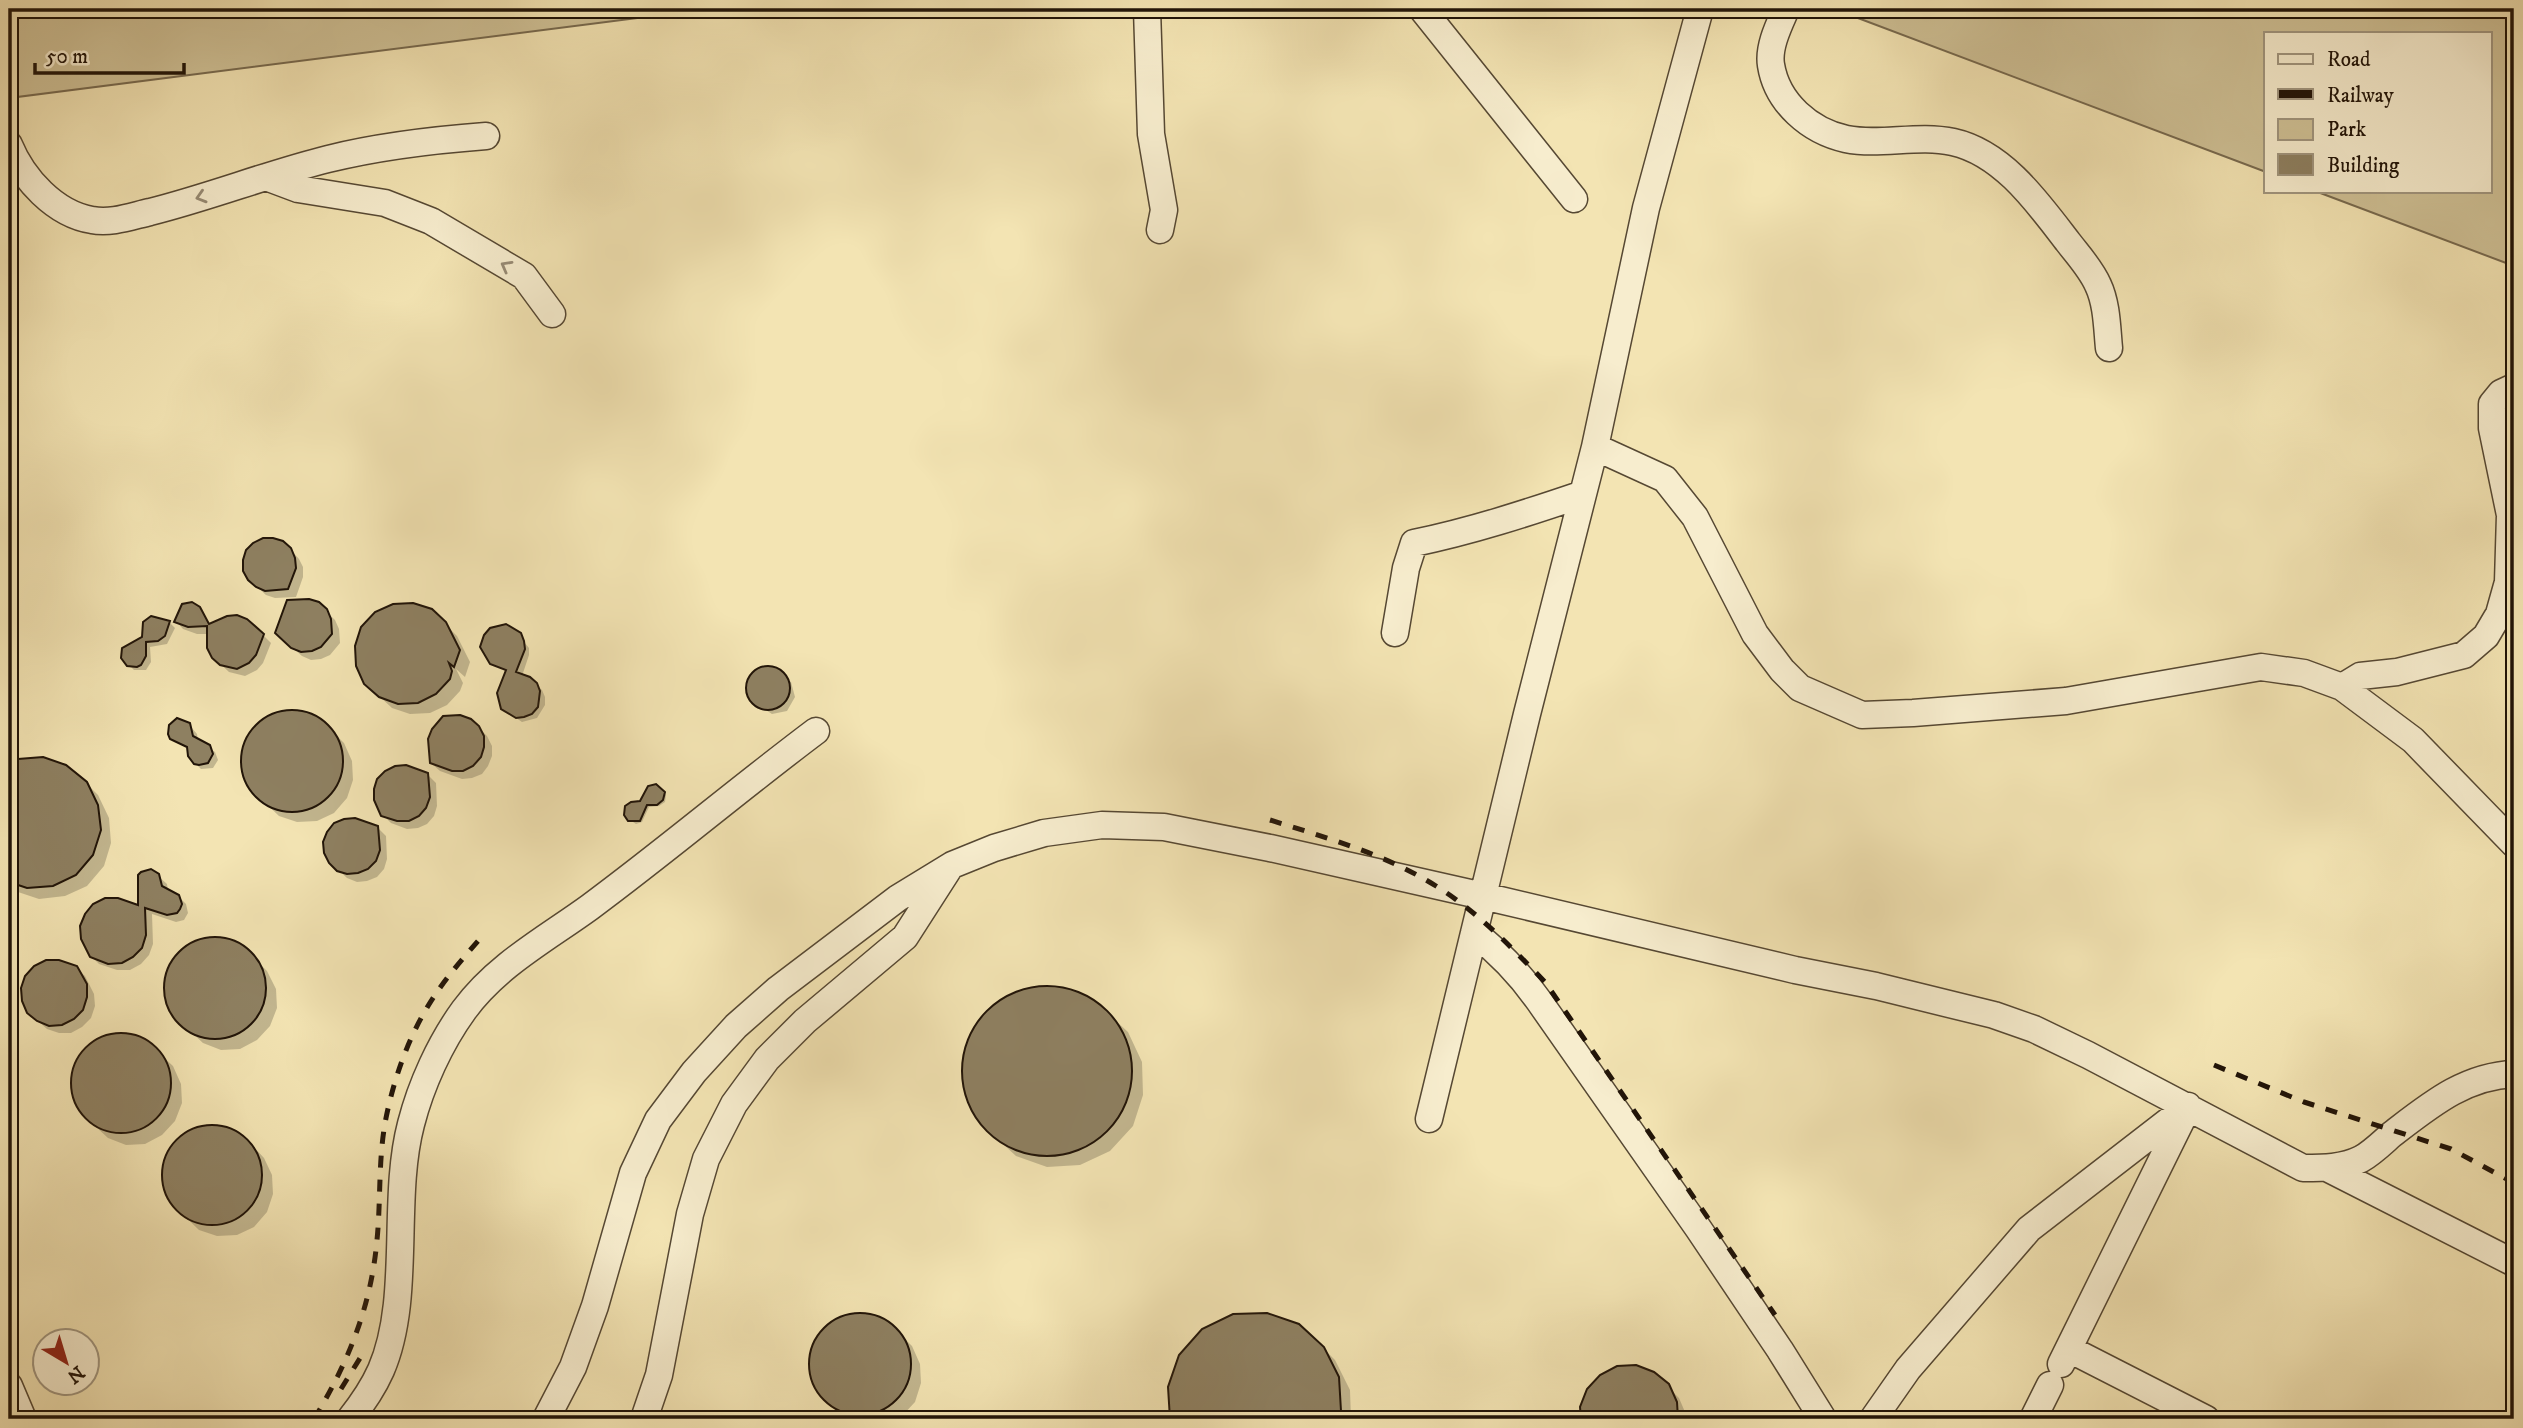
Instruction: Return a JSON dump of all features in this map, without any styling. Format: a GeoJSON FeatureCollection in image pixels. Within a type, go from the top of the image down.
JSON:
{"type":"FeatureCollection","features":[{"type":"Feature","properties":{"kind":"street"},"geometry":{"type":"LineString","coordinates":[[1147,9],[1151,134],[1164,210],[1160,229]]}},
{"type":"Feature","properties":{"kind":"street"},"geometry":{"type":"LineString","coordinates":[[1422,9],[1574,199]]}},
{"type":"Feature","properties":{"kind":"street"},"geometry":{"type":"LineString","coordinates":[[1429,1119],[1595,447],[1646,208],[1700,9]]}},
{"type":"Feature","properties":{"kind":"street"},"geometry":{"type":"LineString","coordinates":[[1786,9],[1776,32],[1770,63],[1780,90],[1794,113],[1823,131],[1848,139],[1953,142],[1983,153],[2008,172],[2046,214],[2085,264],[2099,286],[2109,348]]}},
{"type":"Feature","properties":{"kind":"street"},"geometry":{"type":"LineString","coordinates":[[9,145],[13,156],[32,182],[53,202],[76,216],[95,221],[114,220],[168,207],[328,159],[413,142],[486,136]]}},
{"type":"Feature","properties":{"kind":"street"},"geometry":{"type":"LineString","coordinates":[[266,177],[298,189],[385,203],[431,221],[524,276],[552,314]]}},
{"type":"Feature","properties":{"kind":"street"},"geometry":{"type":"LineString","coordinates":[[2342,687],[2360,676],[2397,672],[2464,655],[2486,636],[2499,614],[2508,582],[2510,515],[2492,428],[2492,404],[2501,393],[2514,387]]}},
{"type":"Feature","properties":{"kind":"street"},"geometry":{"type":"LineString","coordinates":[[1595,447],[1665,479],[1695,517],[1755,634],[1782,670],[1800,688],[1862,715],[2066,701],[2261,667],[2304,673],[2342,687],[2413,740],[2514,844]]}},
{"type":"Feature","properties":{"kind":"street"},"geometry":{"type":"LineString","coordinates":[[1395,634],[1406,568],[1414,543],[1517,517],[1583,494]]}},
{"type":"Feature","properties":{"kind":"street"},"geometry":{"type":"LineString","coordinates":[[350,1419],[364,1401],[381,1369],[392,1332],[404,1158],[411,1124],[438,1055],[464,1009],[494,976],[591,906],[816,731]]}},
{"type":"Feature","properties":{"kind":"street"},"geometry":{"type":"LineString","coordinates":[[546,1419],[573,1367],[595,1306],[633,1173],[658,1120],[694,1072],[736,1026],[778,989],[898,898],[952,865],[994,848],[1044,833],[1102,825],[1164,827],[1483,896],[1994,1015],[2034,1029],[2188,1106],[2303,1168],[2329,1168],[2362,1159],[2415,1117],[2469,1082],[2497,1074],[2514,1074]]}},
{"type":"Feature","properties":{"kind":"street"},"geometry":{"type":"LineString","coordinates":[[644,1419],[659,1375],[690,1214],[706,1159],[734,1104],[768,1059],[805,1021],[905,937],[952,865]]}},
{"type":"Feature","properties":{"kind":"street"},"geometry":{"type":"LineString","coordinates":[[1474,933],[1499,952],[1522,977],[1698,1227],[1823,1419]]}},
{"type":"Feature","properties":{"kind":"street"},"geometry":{"type":"LineString","coordinates":[[2034,1419],[2188,1106]]}},
{"type":"Feature","properties":{"kind":"street"},"geometry":{"type":"LineString","coordinates":[[1873,1419],[1908,1369],[2029,1229],[2188,1106]]}},
{"type":"Feature","properties":{"kind":"street"},"geometry":{"type":"LineString","coordinates":[[2329,1168],[2514,1263]]}},
{"type":"Feature","properties":{"kind":"street"},"geometry":{"type":"LineString","coordinates":[[2060,1366],[2206,1419]]}},
{"type":"Feature","properties":{"kind":"street"},"geometry":{"type":"LineString","coordinates":[[9,1386],[23,1419]]}},
{"type":"Feature","properties":{"kind":"green space"},"geometry":{"type":"Polygon","coordinates":[[[9,9],[708,9],[9,98],[9,9]]]}},
{"type":"Feature","properties":{"kind":"green space"},"geometry":{"type":"Polygon","coordinates":[[[1834,9],[2514,9],[2514,266],[2318,192],[2492,192],[2492,32],[2264,32],[2264,171],[1834,9]]]}},
{"type":"Feature","properties":{"kind":"building"},"geometry":{"type":"Polygon","coordinates":[[[263,538],[283,541],[291,548],[296,568],[288,589],[265,591],[248,580],[243,571],[246,550],[263,538]]]}},
{"type":"Feature","properties":{"kind":"building"},"geometry":{"type":"Polygon","coordinates":[[[309,599],[319,602],[327,609],[332,634],[321,647],[301,652],[291,648],[275,633],[287,600],[309,599]]]}},
{"type":"Feature","properties":{"kind":"building"},"geometry":{"type":"Polygon","coordinates":[[[192,602],[200,607],[209,624],[227,616],[237,615],[247,619],[264,634],[256,655],[249,663],[237,669],[220,665],[212,658],[207,648],[207,626],[188,627],[174,622],[182,604],[192,602]]]}},
{"type":"Feature","properties":{"kind":"building"},"geometry":{"type":"Polygon","coordinates":[[[413,603],[432,609],[446,622],[460,650],[454,667],[449,663],[452,671],[450,679],[436,694],[418,703],[398,704],[379,697],[364,684],[356,666],[355,646],[361,627],[375,612],[393,604],[413,603]]]}},
{"type":"Feature","properties":{"kind":"building"},"geometry":{"type":"Polygon","coordinates":[[[151,616],[170,621],[165,636],[158,641],[146,642],[146,656],[141,665],[127,666],[121,658],[122,648],[142,637],[143,622],[151,616]]]}},
{"type":"Feature","properties":{"kind":"building"},"geometry":{"type":"Polygon","coordinates":[[[506,624],[521,633],[524,641],[525,649],[516,672],[530,677],[537,683],[540,691],[538,707],[532,714],[524,717],[516,718],[501,709],[497,693],[506,670],[490,664],[480,647],[490,628],[506,624]]]}},
{"type":"Feature","properties":{"kind":"building"},"geometry":{"type":"Polygon","coordinates":[[[768,666],[783,673],[790,688],[783,703],[768,710],[753,703],[746,688],[753,673],[768,666]]]}},
{"type":"Feature","properties":{"kind":"building"},"geometry":{"type":"Polygon","coordinates":[[[292,710],[311,714],[328,725],[339,742],[343,761],[339,780],[328,797],[311,808],[292,812],[273,808],[256,797],[245,780],[241,761],[245,742],[256,725],[273,714],[292,710]]]}},
{"type":"Feature","properties":{"kind":"building"},"geometry":{"type":"Polygon","coordinates":[[[460,715],[479,726],[484,736],[481,757],[473,766],[463,771],[452,771],[430,763],[428,739],[432,729],[443,716],[460,715]]]}},
{"type":"Feature","properties":{"kind":"building"},"geometry":{"type":"Polygon","coordinates":[[[177,718],[190,723],[193,736],[210,745],[213,754],[208,763],[194,764],[188,756],[187,747],[170,739],[169,725],[177,718]]]}},
{"type":"Feature","properties":{"kind":"building"},"geometry":{"type":"Polygon","coordinates":[[[43,757],[66,765],[87,782],[98,805],[101,830],[93,855],[76,875],[53,886],[27,888],[9,882],[9,763],[18,759],[43,757]]]}},
{"type":"Feature","properties":{"kind":"building"},"geometry":{"type":"Polygon","coordinates":[[[406,765],[428,773],[430,797],[426,808],[419,816],[409,821],[397,821],[381,816],[374,800],[377,779],[395,766],[406,765]]]}},
{"type":"Feature","properties":{"kind":"building"},"geometry":{"type":"Polygon","coordinates":[[[656,784],[665,792],[663,800],[657,805],[647,805],[640,821],[628,821],[624,815],[625,806],[640,801],[648,786],[656,784]]]}},
{"type":"Feature","properties":{"kind":"building"},"geometry":{"type":"Polygon","coordinates":[[[355,818],[378,826],[380,850],[376,861],[368,869],[347,874],[337,871],[329,863],[323,842],[334,823],[355,818]]]}},
{"type":"Feature","properties":{"kind":"building"},"geometry":{"type":"Polygon","coordinates":[[[151,869],[159,874],[162,886],[179,895],[182,904],[180,909],[177,913],[167,915],[145,908],[146,935],[142,948],[122,963],[108,964],[90,957],[81,939],[80,926],[85,914],[93,904],[105,898],[118,898],[138,905],[138,875],[151,869]]]}},
{"type":"Feature","properties":{"kind":"building"},"geometry":{"type":"Polygon","coordinates":[[[215,937],[234,941],[251,952],[262,969],[266,988],[262,1007],[251,1024],[234,1035],[215,1039],[196,1035],[179,1024],[168,1007],[164,988],[168,969],[179,952],[196,941],[215,937]]]}},
{"type":"Feature","properties":{"kind":"building"},"geometry":{"type":"Polygon","coordinates":[[[46,960],[59,960],[77,966],[87,984],[83,1010],[62,1025],[49,1026],[37,1021],[27,1013],[22,1001],[21,988],[25,976],[34,966],[46,960]]]}},
{"type":"Feature","properties":{"kind":"building"},"geometry":{"type":"Polygon","coordinates":[[[1047,986],[1080,992],[1107,1011],[1126,1038],[1132,1071],[1126,1104],[1107,1131],[1080,1150],[1047,1156],[1014,1150],[987,1131],[968,1104],[962,1071],[968,1038],[987,1011],[1014,992],[1047,986]]]}},
{"type":"Feature","properties":{"kind":"building"},"geometry":{"type":"Polygon","coordinates":[[[111,1033],[131,1033],[157,1047],[168,1064],[171,1083],[168,1102],[157,1119],[131,1133],[111,1133],[93,1125],[79,1111],[71,1093],[71,1073],[79,1055],[93,1041],[111,1033]]]}},
{"type":"Feature","properties":{"kind":"building"},"geometry":{"type":"Polygon","coordinates":[[[202,1125],[222,1125],[248,1139],[259,1156],[262,1175],[259,1194],[248,1211],[222,1225],[202,1225],[184,1217],[170,1203],[162,1185],[162,1165],[170,1147],[184,1133],[202,1125]]]}},
{"type":"Feature","properties":{"kind":"building"},"geometry":{"type":"Polygon","coordinates":[[[860,1313],[880,1317],[896,1328],[907,1344],[911,1364],[907,1384],[896,1400],[880,1411],[860,1415],[840,1411],[824,1400],[813,1384],[809,1364],[813,1344],[824,1328],[840,1317],[860,1313]]]}},
{"type":"Feature","properties":{"kind":"building"},"geometry":{"type":"Polygon","coordinates":[[[1267,1313],[1299,1324],[1324,1347],[1339,1377],[1341,1411],[1338,1419],[1170,1419],[1168,1387],[1179,1355],[1202,1329],[1233,1314],[1267,1313]]]}},
{"type":"Feature","properties":{"kind":"building"},"geometry":{"type":"Polygon","coordinates":[[[1636,1365],[1654,1372],[1669,1384],[1677,1402],[1678,1419],[1581,1419],[1580,1407],[1587,1389],[1600,1375],[1617,1366],[1636,1365]]]}},
{"type":"Feature","properties":{"kind":"railway"},"geometry":{"type":"LineString","coordinates":[[1270,820],[1355,848],[1417,875],[1466,907],[1507,943],[1545,982],[1775,1315]]}},
{"type":"Feature","properties":{"kind":"railway"},"geometry":{"type":"LineString","coordinates":[[314,1419],[356,1334],[369,1288],[377,1240],[383,1133],[401,1064],[430,1002],[485,933]]}},
{"type":"Feature","properties":{"kind":"railway"},"geometry":{"type":"LineString","coordinates":[[2214,1065],[2304,1102],[2451,1149],[2514,1183]]}},
{"type":"Feature","properties":{"kind":"railway"},"geometry":{"type":"LineString","coordinates":[[341,1389],[365,1350]]}}]}
